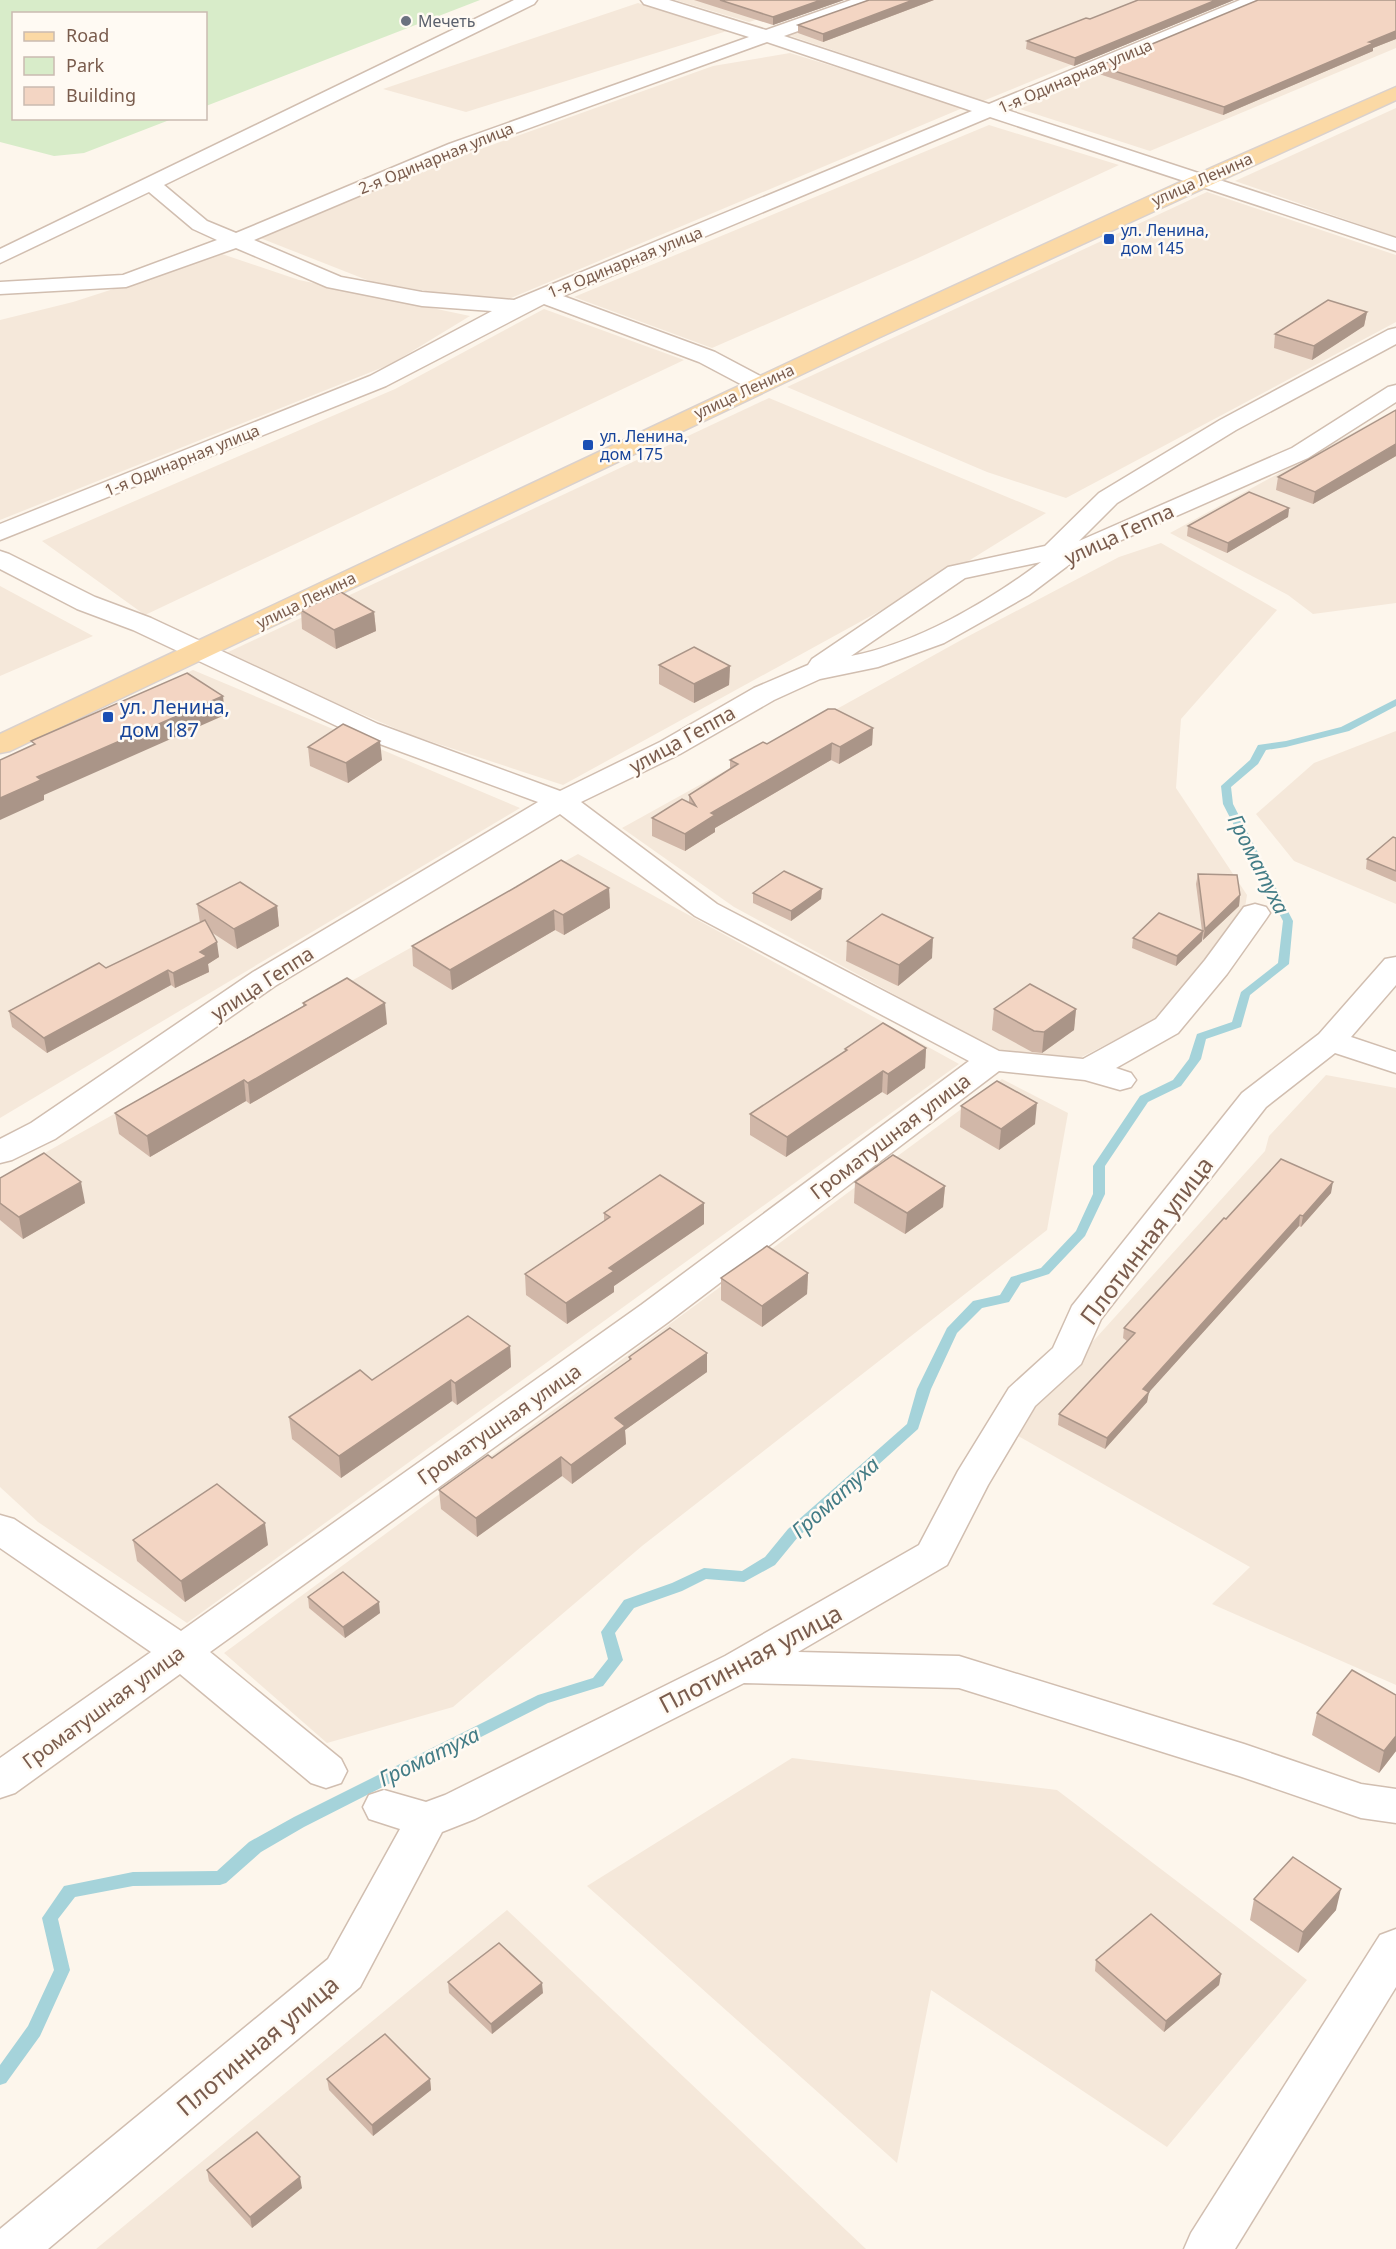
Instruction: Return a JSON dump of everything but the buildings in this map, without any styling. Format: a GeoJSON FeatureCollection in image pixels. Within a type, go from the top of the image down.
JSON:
{"type":"FeatureCollection","features":[{"type":"Feature","properties":{"kind":"main road","name":"улица Ленина"},"geometry":{"type":"LineString","coordinates":[[0,745],[758,384],[1203,178],[1396,93]]}},
{"type":"Feature","properties":{"kind":"street"},"geometry":{"type":"LineString","coordinates":[[0,257],[528,0]]}},
{"type":"Feature","properties":{"kind":"street"},"geometry":{"type":"LineString","coordinates":[[650,0],[768,35],[992,111],[1203,178],[1396,245]]}},
{"type":"Feature","properties":{"kind":"street","name":"2-я Одинарная улица"},"geometry":{"type":"LineString","coordinates":[[0,288],[126,281],[234,241],[456,148],[868,0]]}},
{"type":"Feature","properties":{"kind":"street","name":"1-я Одинарная улица"},"geometry":{"type":"LineString","coordinates":[[0,533],[378,381],[457,341],[517,307],[1255,0]]}},
{"type":"Feature","properties":{"kind":"street"},"geometry":{"type":"LineString","coordinates":[[150,183],[200,225],[335,282],[422,299],[517,307]]}},
{"type":"Feature","properties":{"kind":"street"},"geometry":{"type":"LineString","coordinates":[[543,296],[707,357],[758,384]]}},
{"type":"Feature","properties":{"kind":"street"},"geometry":{"type":"LineString","coordinates":[[812,672],[957,572],[1059,554],[1108,498],[1228,425],[1396,335]]}},
{"type":"Feature","properties":{"kind":"street","name":"улица Геппа"},"geometry":{"type":"LineString","coordinates":[[0,1152],[43,1131],[264,979],[561,801],[670,748],[764,694],[812,672],[869,661],[935,637],[1020,590],[1059,554],[1300,453],[1396,392]]}},
{"type":"Feature","properties":{"kind":"street"},"geometry":{"type":"LineString","coordinates":[[0,559],[86,603],[142,624],[368,730],[561,801],[706,910],[992,1060],[1089,1070],[1120,1080]]}},
{"type":"Feature","properties":{"kind":"street"},"geometry":{"type":"LineString","coordinates":[[1089,1070],[1167,1026],[1216,967],[1255,913]]}},
{"type":"Feature","properties":{"kind":"street","name":"Плотинная улица"},"geometry":{"type":"LineString","coordinates":[[12,2249],[344,1973],[427,1820],[460,1807],[739,1667],[933,1555],[971,1481],[1022,1397],[1068,1355],[1085,1315],[1254,1100],[1330,1041],[1396,966]]}},
{"type":"Feature","properties":{"kind":"street"},"geometry":{"type":"LineString","coordinates":[[1330,1041],[1396,1063]]}},
{"type":"Feature","properties":{"kind":"street","name":"Громатушная улица"},"geometry":{"type":"LineString","coordinates":[[0,1781],[654,1314],[992,1060]]}},
{"type":"Feature","properties":{"kind":"street"},"geometry":{"type":"LineString","coordinates":[[0,1529],[181,1651],[326,1771]]}},
{"type":"Feature","properties":{"kind":"street"},"geometry":{"type":"LineString","coordinates":[[739,1667],[959,1672],[1244,1761],[1361,1801],[1396,1806]]}},
{"type":"Feature","properties":{"kind":"street"},"geometry":{"type":"LineString","coordinates":[[384,1807],[427,1820]]}},
{"type":"Feature","properties":{"kind":"street"},"geometry":{"type":"LineString","coordinates":[[1208,2249],[1396,1948]]}},
{"type":"Feature","properties":{"kind":"shaded area"},"geometry":{"type":"Polygon","coordinates":[[[675,0],[820,0],[749,22],[675,0]]]}},
{"type":"Feature","properties":{"kind":"shaded area"},"geometry":{"type":"Polygon","coordinates":[[[881,0],[1230,0],[983,101],[785,34],[881,0]]]}},
{"type":"Feature","properties":{"kind":"shaded area"},"geometry":{"type":"Polygon","coordinates":[[[1396,0],[1396,48],[1150,151],[1020,109],[1205,27],[1396,0]]]}},
{"type":"Feature","properties":{"kind":"shaded area"},"geometry":{"type":"Polygon","coordinates":[[[638,3],[727,31],[466,112],[383,89],[638,3]]]}},
{"type":"Feature","properties":{"kind":"shaded area"},"geometry":{"type":"Polygon","coordinates":[[[790,53],[965,107],[499,303],[372,282],[255,236],[385,183],[713,66],[790,53]]]}},
{"type":"Feature","properties":{"kind":"shaded area"},"geometry":{"type":"Polygon","coordinates":[[[1396,108],[1396,237],[1235,181],[1396,108]]]}},
{"type":"Feature","properties":{"kind":"shaded area"},"geometry":{"type":"Polygon","coordinates":[[[989,125],[1119,165],[918,258],[712,348],[574,297],[989,125]]]}},
{"type":"Feature","properties":{"kind":"shaded area"},"geometry":{"type":"Polygon","coordinates":[[[1207,192],[1396,255],[1396,322],[1066,498],[987,472],[787,387],[1207,192]]]}},
{"type":"Feature","properties":{"kind":"shaded area"},"geometry":{"type":"Polygon","coordinates":[[[222,254],[299,280],[470,316],[391,364],[0,520],[0,320],[73,302],[222,254]]]}},
{"type":"Feature","properties":{"kind":"shaded area"},"geometry":{"type":"Polygon","coordinates":[[[544,309],[684,360],[145,615],[42,541],[395,389],[544,309]]]}},
{"type":"Feature","properties":{"kind":"shaded area"},"geometry":{"type":"Polygon","coordinates":[[[769,398],[1046,513],[949,573],[563,785],[411,735],[222,655],[769,398]]]}},
{"type":"Feature","properties":{"kind":"shaded area"},"geometry":{"type":"Polygon","coordinates":[[[1396,409],[1396,603],[1313,614],[1288,595],[1170,533],[1396,409]]]}},
{"type":"Feature","properties":{"kind":"shaded area"},"geometry":{"type":"Polygon","coordinates":[[[1161,543],[1277,610],[1181,719],[1176,788],[1247,895],[1243,920],[1166,1014],[1068,1064],[998,1051],[734,907],[622,828],[963,639],[1119,557],[1161,543]]]}},
{"type":"Feature","properties":{"kind":"shaded area"},"geometry":{"type":"Polygon","coordinates":[[[0,586],[93,636],[0,676],[0,586]]]}},
{"type":"Feature","properties":{"kind":"shaded area"},"geometry":{"type":"Polygon","coordinates":[[[193,670],[520,808],[0,1118],[0,761],[193,670]]]}},
{"type":"Feature","properties":{"kind":"shaded area"},"geometry":{"type":"Polygon","coordinates":[[[1396,731],[1396,904],[1294,861],[1256,814],[1314,763],[1396,731]]]}},
{"type":"Feature","properties":{"kind":"shaded area"},"geometry":{"type":"Polygon","coordinates":[[[578,854],[959,1064],[187,1623],[38,1522],[0,1487],[0,1178],[578,854]]]}},
{"type":"Feature","properties":{"kind":"shaded area"},"geometry":{"type":"Polygon","coordinates":[[[1326,1075],[1396,1088],[1396,1685],[1212,1604],[1250,1567],[1011,1432],[1265,1151],[1269,1136],[1326,1075]]]}},
{"type":"Feature","properties":{"kind":"shaded area"},"geometry":{"type":"Polygon","coordinates":[[[1002,1079],[1068,1113],[1047,1230],[642,1546],[453,1707],[327,1743],[224,1653],[1002,1079]]]}},
{"type":"Feature","properties":{"kind":"shaded area"},"geometry":{"type":"Polygon","coordinates":[[[792,1758],[1057,1790],[1307,1980],[1167,2147],[931,1990],[897,2163],[587,1886],[792,1758]]]}},
{"type":"Feature","properties":{"kind":"shaded area"},"geometry":{"type":"Polygon","coordinates":[[[507,1910],[866,2249],[96,2249],[507,1910]]]}},
{"type":"Feature","properties":{"kind":"green space"},"geometry":{"type":"Polygon","coordinates":[[[0,0],[480,0],[207,106],[207,12],[12,12],[12,120],[169,120],[84,153],[54,156],[0,142],[0,0]]]}},
{"type":"Feature","properties":{"kind":"waterway","name":"Громатуха"},"geometry":{"type":"LineString","coordinates":[[0,2078],[34,2031],[62,1970],[50,1918],[70,1891],[133,1879],[220,1878],[255,1847],[299,1822],[543,1699],[598,1682],[616,1660],[608,1632],[629,1604],[677,1587],[704,1573],[744,1577],[770,1561],[793,1533],[913,1426],[924,1389],[952,1331],[978,1304],[1004,1299],[1016,1280],[1045,1271],[1081,1233],[1099,1194],[1099,1166],[1144,1099],[1177,1083],[1195,1059],[1201,1037],[1237,1024],[1245,994],[1283,964],[1288,921],[1228,804],[1226,786],[1254,762],[1262,747],[1286,744],[1345,729],[1396,702]]}},
{"type":"Feature","properties":{"kind":"place","name":"Мечеть"},"geometry":{"type":"Point","coordinates":[406,21]}},
{"type":"Feature","properties":{"kind":"place","name":"ул. Ленина, дом 145"},"geometry":{"type":"Point","coordinates":[1109,239]}},
{"type":"Feature","properties":{"kind":"place","name":"ул. Ленина, дом 175"},"geometry":{"type":"Point","coordinates":[588,445]}},
{"type":"Feature","properties":{"kind":"place","name":"ул. Ленина, дом 187"},"geometry":{"type":"Point","coordinates":[108,717]}}]}
